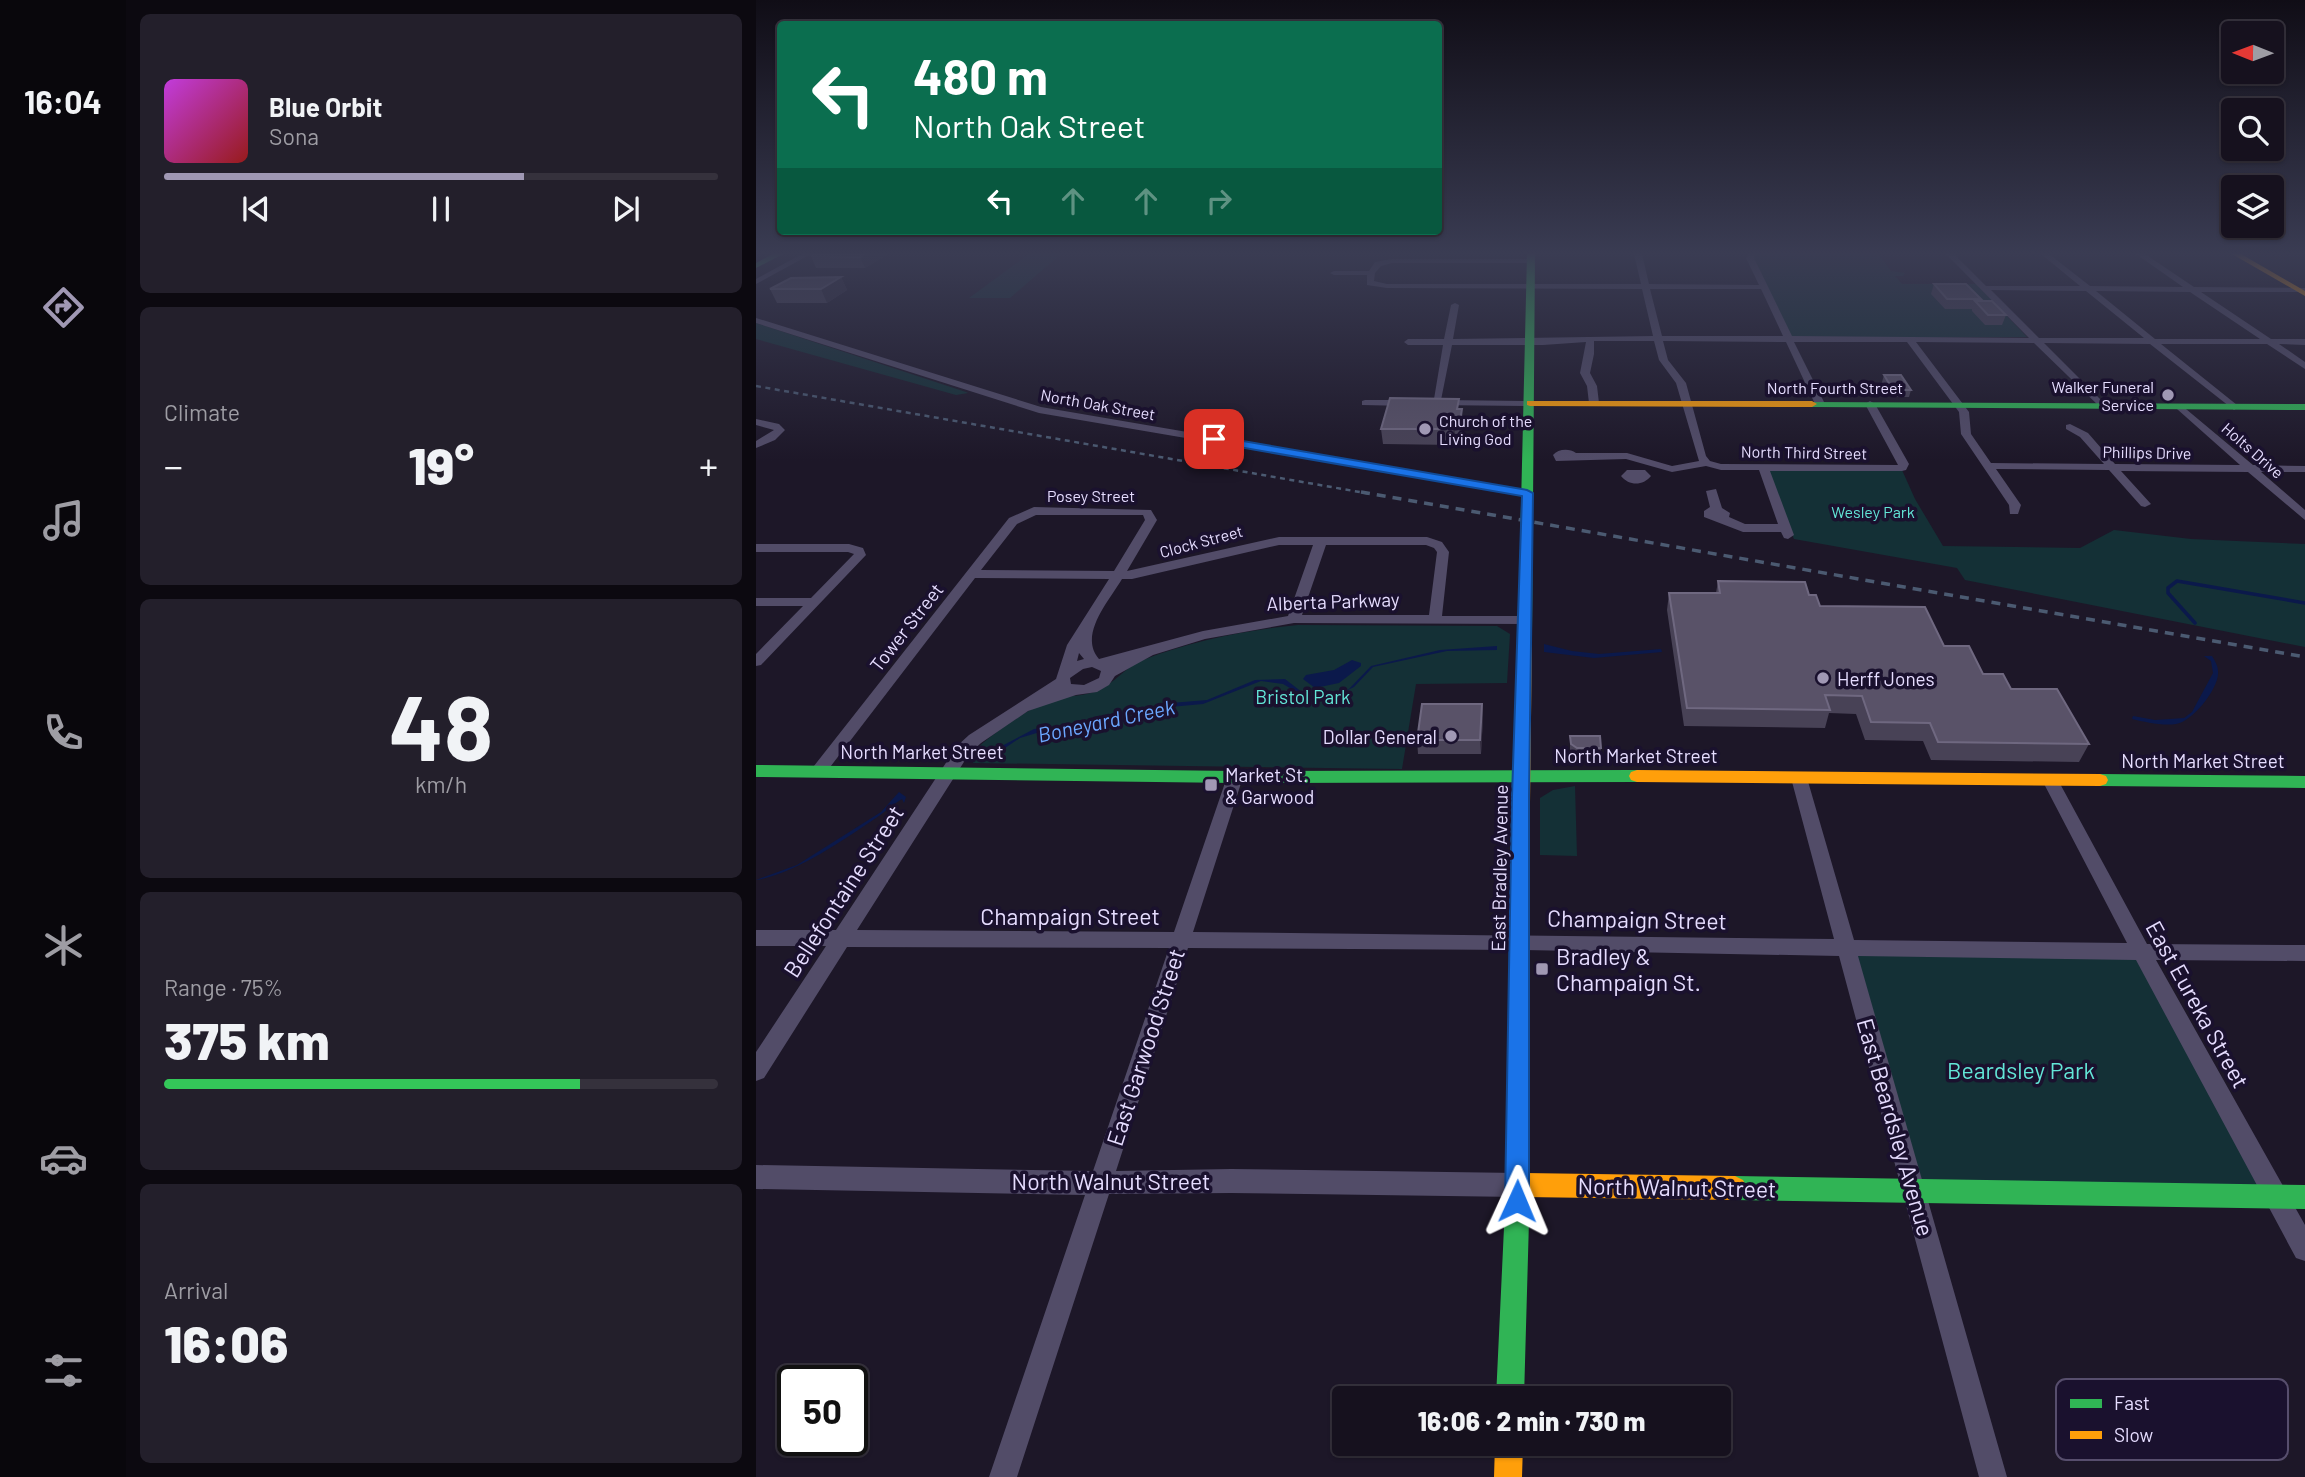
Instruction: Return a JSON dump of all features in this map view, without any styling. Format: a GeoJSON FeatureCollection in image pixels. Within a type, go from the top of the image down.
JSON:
{"type":"FeatureCollection","features":[{"type":"Feature","properties":{"kind":"main road","name":"East Bradley Avenue"},"geometry":{"type":"LineString","coordinates":[[1510,1386],[1518,1185],[1523,620],[1531,323]]}},
{"type":"Feature","properties":{"kind":"main road","name":"North Fourth Street"},"geometry":{"type":"LineString","coordinates":[[1530,403],[2305,407]]}},
{"type":"Feature","properties":{"kind":"main road","name":"North Market Street"},"geometry":{"type":"LineString","coordinates":[[756,771],[1235,777],[1521,776],[2305,782]]}},
{"type":"Feature","properties":{"kind":"main road","name":"North Walnut Street"},"geometry":{"type":"LineString","coordinates":[[1518,1185],[2305,1197]]}},
{"type":"Feature","properties":{"kind":"main road"},"geometry":{"type":"LineString","coordinates":[[1508,1477],[1509,1456]]}},
{"type":"Feature","properties":{"kind":"street","name":"North Oak Street"},"geometry":{"type":"LineString","coordinates":[[765,323],[1039,410],[1527,493]]}},
{"type":"Feature","properties":{"kind":"street"},"geometry":{"type":"LineString","coordinates":[[1436,403],[1451,323]]}},
{"type":"Feature","properties":{"kind":"street"},"geometry":{"type":"LineString","coordinates":[[1654,323],[1664,360],[1678,377],[1699,451],[1706,463]]}},
{"type":"Feature","properties":{"kind":"street"},"geometry":{"type":"LineString","coordinates":[[1779,323],[1820,404]]}},
{"type":"Feature","properties":{"kind":"street"},"geometry":{"type":"LineString","coordinates":[[2019,323],[2102,406]]}},
{"type":"Feature","properties":{"kind":"street"},"geometry":{"type":"LineString","coordinates":[[2130,323],[2234,407]]}},
{"type":"Feature","properties":{"kind":"street"},"geometry":{"type":"LineString","coordinates":[[2242,323],[2305,366]]}},
{"type":"Feature","properties":{"kind":"street"},"geometry":{"type":"LineString","coordinates":[[1408,342],[1658,338],[2305,342]]}},
{"type":"Feature","properties":{"kind":"street"},"geometry":{"type":"LineString","coordinates":[[1590,339],[1590,354],[1585,373],[1592,386],[1594,404]]}},
{"type":"Feature","properties":{"kind":"street"},"geometry":{"type":"LineString","coordinates":[[1909,339],[1966,416],[1966,434],[2015,505],[2014,512]]}},
{"type":"Feature","properties":{"kind":"street","name":"North Fourth Street"},"geometry":{"type":"LineString","coordinates":[[1365,403],[1530,403]]}},
{"type":"Feature","properties":{"kind":"street","name":"North Third Street"},"geometry":{"type":"LineString","coordinates":[[1574,456],[1627,456],[1654,466],[1684,468],[1706,463],[1721,467],[1902,468],[1904,464],[1870,404]]}},
{"type":"Feature","properties":{"kind":"street","name":"Holts Drive"},"geometry":{"type":"LineString","coordinates":[[2180,407],[2305,516]]}},
{"type":"Feature","properties":{"kind":"street"},"geometry":{"type":"LineString","coordinates":[[756,422],[775,426],[780,430],[756,445]]}},
{"type":"Feature","properties":{"kind":"street"},"geometry":{"type":"LineString","coordinates":[[2070,427],[2084,435],[2145,504]]}},
{"type":"Feature","properties":{"kind":"street"},"geometry":{"type":"LineString","coordinates":[[1641,472],[1654,466]]}},
{"type":"Feature","properties":{"kind":"street","name":"Phillips Drive"},"geometry":{"type":"LineString","coordinates":[[1989,466],[2305,469]]}},
{"type":"Feature","properties":{"kind":"street"},"geometry":{"type":"LineString","coordinates":[[1712,491],[1719,514],[1743,528],[1786,532],[1763,467]]}},
{"type":"Feature","properties":{"kind":"street","name":"Posey Street"},"geometry":{"type":"LineString","coordinates":[[1028,512],[1147,512],[1151,516],[1119,575]]}},
{"type":"Feature","properties":{"kind":"street","name":"Tower Street"},"geometry":{"type":"LineString","coordinates":[[818,771],[1013,521],[1028,512]]}},
{"type":"Feature","properties":{"kind":"street"},"geometry":{"type":"LineString","coordinates":[[1294,619],[1321,540]]}},
{"type":"Feature","properties":{"kind":"street","name":"Clock Street"},"geometry":{"type":"LineString","coordinates":[[972,574],[1119,575],[1151,572],[1254,545],[1321,540],[1417,540],[1438,545],[1443,552],[1435,619]]}},
{"type":"Feature","properties":{"kind":"street"},"geometry":{"type":"LineString","coordinates":[[756,548],[849,548],[859,551],[859,558],[756,662]]}},
{"type":"Feature","properties":{"kind":"street"},"geometry":{"type":"LineString","coordinates":[[1067,682],[1074,645],[1119,575]]}},
{"type":"Feature","properties":{"kind":"street"},"geometry":{"type":"LineString","coordinates":[[756,602],[814,603]]}},
{"type":"Feature","properties":{"kind":"street","name":"Alberta Parkway"},"geometry":{"type":"LineString","coordinates":[[1101,666],[1203,635],[1294,619],[1523,620]]}},
{"type":"Feature","properties":{"kind":"street"},"geometry":{"type":"LineString","coordinates":[[1084,632],[1086,653],[1101,666]]}},
{"type":"Feature","properties":{"kind":"street"},"geometry":{"type":"LineString","coordinates":[[949,772],[963,750],[975,739],[1067,682],[1078,665],[1101,666]]}},
{"type":"Feature","properties":{"kind":"street"},"geometry":{"type":"LineString","coordinates":[[1067,682],[1096,687],[1101,666]]}},
{"type":"Feature","properties":{"kind":"street","name":"Bellefontaine Street"},"geometry":{"type":"LineString","coordinates":[[756,1071],[949,772]]}},
{"type":"Feature","properties":{"kind":"street","name":"East Garwood Street"},"geometry":{"type":"LineString","coordinates":[[1003,1477],[1235,777]]}},
{"type":"Feature","properties":{"kind":"street","name":"East Beardsley Avenue"},"geometry":{"type":"LineString","coordinates":[[1799,778],[1993,1477]]}},
{"type":"Feature","properties":{"kind":"street","name":"East Eureka Street"},"geometry":{"type":"LineString","coordinates":[[2050,780],[2305,1249]]}},
{"type":"Feature","properties":{"kind":"street","name":"Champaign Street"},"geometry":{"type":"LineString","coordinates":[[756,938],[1520,942],[2305,953]]}},
{"type":"Feature","properties":{"kind":"street","name":"North Walnut Street"},"geometry":{"type":"LineString","coordinates":[[756,1177],[1518,1185]]}},
{"type":"Feature","properties":{"kind":"green space"},"geometry":{"type":"Polygon","coordinates":[[[756,323],[968,393],[956,395],[756,339],[756,323]]]}},
{"type":"Feature","properties":{"kind":"green space"},"geometry":{"type":"Polygon","coordinates":[[[1782,323],[2013,323],[2027,337],[1789,338],[1782,323]]]}},
{"type":"Feature","properties":{"kind":"green space","name":"Wesley Park"},"geometry":{"type":"Polygon","coordinates":[[[1763,467],[1902,470],[1915,499],[1943,546],[2080,548],[2114,530],[2191,539],[2305,544],[2305,647],[1965,580],[1957,568],[1794,539],[1763,467]]]}},
{"type":"Feature","properties":{"kind":"green space","name":"Bristol Park"},"geometry":{"type":"Polygon","coordinates":[[[1298,625],[1497,626],[1510,634],[1507,683],[1416,684],[1402,769],[973,763],[972,753],[1021,715],[1052,700],[1099,690],[1143,660],[1219,637],[1298,625]]]}},
{"type":"Feature","properties":{"kind":"green space"},"geometry":{"type":"Polygon","coordinates":[[[1575,786],[1577,856],[1540,855],[1540,798],[1553,790],[1575,786]]]}},
{"type":"Feature","properties":{"kind":"green space","name":"Beardsley Park"},"geometry":{"type":"Polygon","coordinates":[[[1849,951],[2138,955],[2267,1191],[1916,1184],[1849,951]]]}},
{"type":"Feature","properties":{"kind":"shaded area"},"geometry":{"type":"Polygon","coordinates":[[[1544,644],[1599,654],[1661,649],[1662,652],[1594,658],[1544,652],[1544,644]]]}},
{"type":"Feature","properties":{"kind":"shaded area"},"geometry":{"type":"Polygon","coordinates":[[[1497,646],[1497,650],[1447,651],[1373,667],[1354,687],[1330,699],[1309,699],[1283,684],[1261,681],[1203,704],[1170,707],[1143,717],[1095,726],[1050,729],[1020,738],[996,754],[990,750],[990,747],[998,748],[1034,729],[1129,719],[1171,703],[1207,700],[1255,680],[1285,679],[1307,696],[1332,697],[1349,689],[1371,666],[1440,650],[1497,646]]]}},
{"type":"Feature","properties":{"kind":"shaded area"},"geometry":{"type":"Polygon","coordinates":[[[2204,656],[2212,656],[2218,671],[2215,686],[2197,711],[2176,724],[2132,719],[2133,716],[2155,720],[2184,718],[2192,712],[2213,673],[2211,661],[2204,656]]]}},
{"type":"Feature","properties":{"kind":"shaded area"},"geometry":{"type":"Polygon","coordinates":[[[1352,660],[1361,663],[1361,666],[1339,683],[1315,688],[1303,679],[1306,675],[1334,670],[1352,660]]]}},
{"type":"Feature","properties":{"kind":"shaded area"},"geometry":{"type":"Polygon","coordinates":[[[899,792],[906,797],[904,803],[902,799],[849,836],[802,864],[756,880],[797,865],[881,812],[899,792]]]}},
{"type":"Feature","properties":{"kind":"building"},"geometry":{"type":"Polygon","coordinates":[[[1884,375],[1901,375],[1911,390],[1893,390],[1884,375]]]}},
{"type":"Feature","properties":{"kind":"building"},"geometry":{"type":"Polygon","coordinates":[[[1390,398],[1459,399],[1457,409],[1462,409],[1460,420],[1454,419],[1453,429],[1381,429],[1390,398]]]}},
{"type":"Feature","properties":{"kind":"building","name":"Herff Jones"},"geometry":{"type":"Polygon","coordinates":[[[1718,581],[1805,582],[1809,595],[1816,595],[1820,606],[1925,607],[1944,646],[1969,646],[1983,674],[2003,674],[2011,689],[2057,689],[2089,744],[1938,742],[1930,723],[1871,722],[1862,696],[1825,695],[1830,710],[1687,708],[1669,593],[1720,593],[1718,581]]]}},
{"type":"Feature","properties":{"kind":"building"},"geometry":{"type":"Polygon","coordinates":[[[1422,704],[1482,704],[1480,740],[1417,740],[1422,704]]]}},
{"type":"Feature","properties":{"kind":"building"},"geometry":{"type":"Polygon","coordinates":[[[1570,736],[1600,736],[1601,748],[1577,748],[1571,744],[1570,736]]]}},
{"type":"Feature","properties":{"kind":"waterway","name":"Boneyard Creek"},"geometry":{"type":"LineString","coordinates":[[2195,623],[2168,593],[2168,588],[2177,581],[2305,603]]}},
{"type":"Feature","properties":{"kind":"railway"},"geometry":{"type":"LineString","coordinates":[[756,386],[1371,494]]}},
{"type":"Feature","properties":{"kind":"railway"},"geometry":{"type":"LineString","coordinates":[[1361,492],[2305,657]]}},
{"type":"Feature","properties":{"kind":"traffic: fast"},"geometry":{"type":"LineString","coordinates":[[1525,632],[1530,323]]}},
{"type":"Feature","properties":{"kind":"traffic: fast"},"geometry":{"type":"LineString","coordinates":[[1812,404],[2305,407]]}},
{"type":"Feature","properties":{"kind":"traffic: fast"},"geometry":{"type":"LineString","coordinates":[[756,771],[1235,777],[1637,776]]}},
{"type":"Feature","properties":{"kind":"traffic: fast"},"geometry":{"type":"LineString","coordinates":[[2100,780],[2305,782]]}},
{"type":"Feature","properties":{"kind":"traffic: fast"},"geometry":{"type":"LineString","coordinates":[[1510,1386],[1518,1185],[1520,888]]}},
{"type":"Feature","properties":{"kind":"traffic: fast"},"geometry":{"type":"LineString","coordinates":[[1735,1188],[2305,1197]]}},
{"type":"Feature","properties":{"kind":"traffic: slow"},"geometry":{"type":"LineString","coordinates":[[1530,403],[1812,404]]}},
{"type":"Feature","properties":{"kind":"traffic: slow"},"geometry":{"type":"LineString","coordinates":[[1520,888],[1525,632]]}},
{"type":"Feature","properties":{"kind":"traffic: slow"},"geometry":{"type":"LineString","coordinates":[[1637,776],[2100,780]]}},
{"type":"Feature","properties":{"kind":"traffic: slow"},"geometry":{"type":"LineString","coordinates":[[1518,1185],[1735,1188]]}},
{"type":"Feature","properties":{"kind":"traffic: slow"},"geometry":{"type":"LineString","coordinates":[[1508,1477],[1509,1456]]}},
{"type":"Feature","properties":{"kind":"place","name":"Walker Funeral Service"},"geometry":{"type":"Point","coordinates":[2168,395]}},
{"type":"Feature","properties":{"kind":"place","name":"Church of the Living God"},"geometry":{"type":"Point","coordinates":[1425,429]}},
{"type":"Feature","properties":{"kind":"place","name":"Herff Jones"},"geometry":{"type":"Point","coordinates":[1823,678]}},
{"type":"Feature","properties":{"kind":"place","name":"Dollar General"},"geometry":{"type":"Point","coordinates":[1451,736]}},
{"type":"Feature","properties":{"kind":"place","name":"Market St. & Garwood"},"geometry":{"type":"Point","coordinates":[1211,785]}},
{"type":"Feature","properties":{"kind":"place","name":"Bradley & Champaign St."},"geometry":{"type":"Point","coordinates":[1542,969]}},
{"type":"Feature","properties":{"kind":"route"},"geometry":{"type":"LineString","coordinates":[[1214,439],[1527,493],[1520,796],[1517,1201]]}}]}
